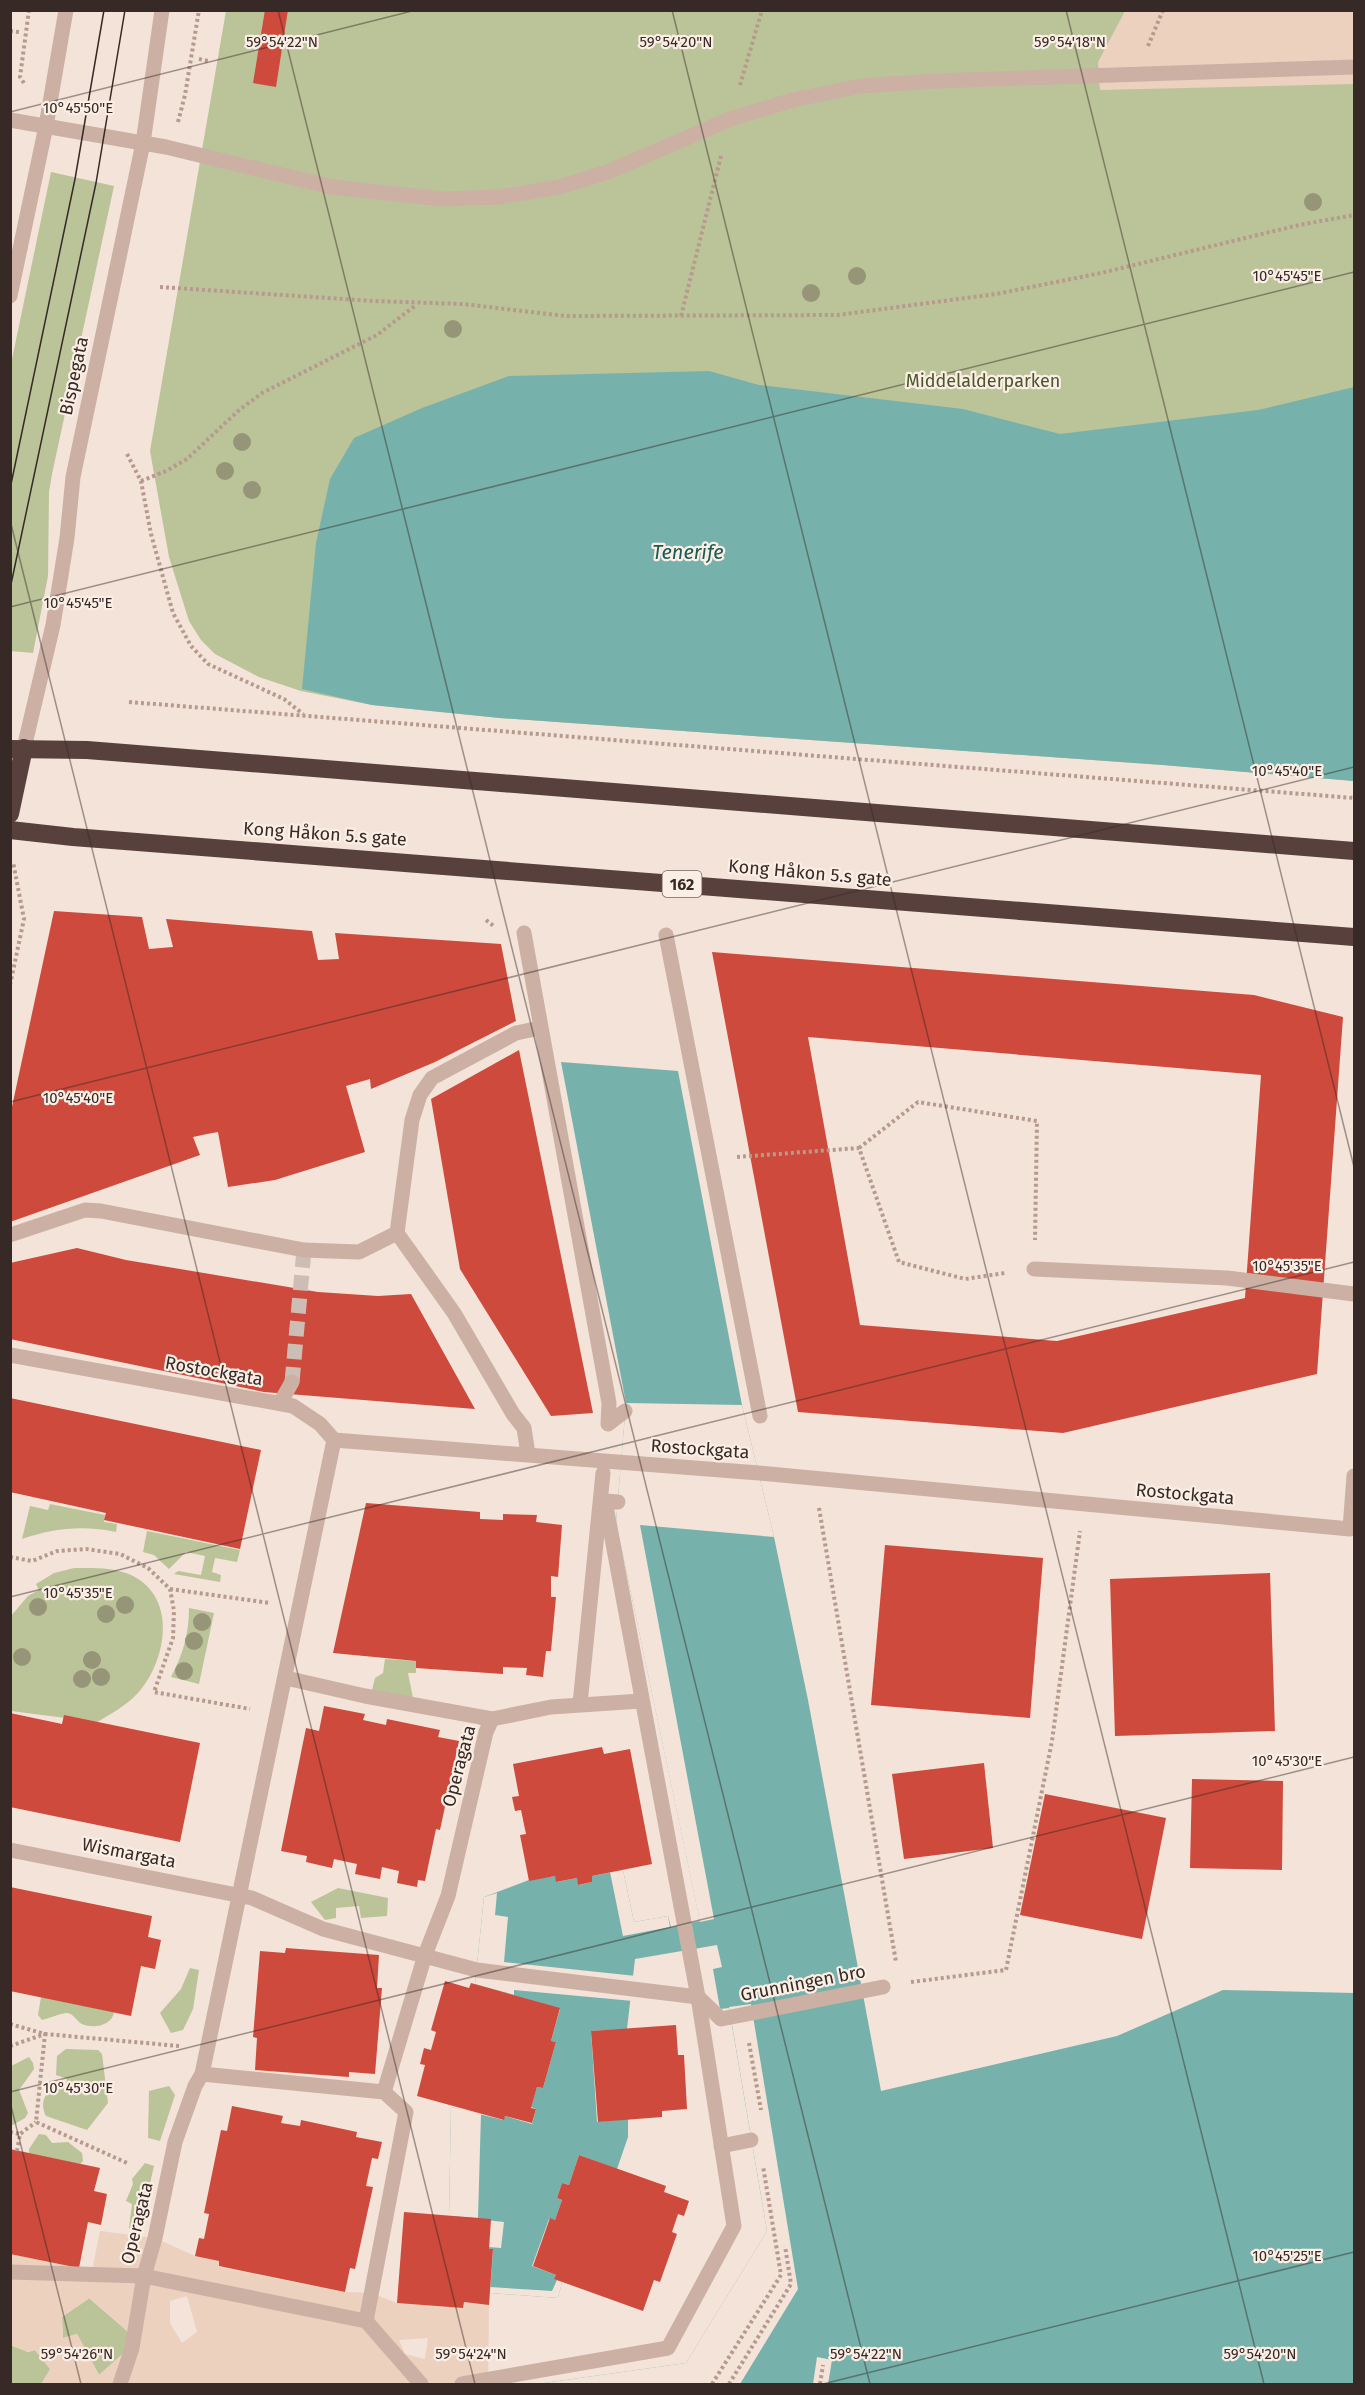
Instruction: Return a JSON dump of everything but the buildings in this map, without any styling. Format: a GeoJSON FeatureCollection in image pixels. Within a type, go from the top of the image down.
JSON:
{"type":"FeatureCollection","features":[{"type":"Feature","properties":{"kind":"highway"},"geometry":{"type":"LineString","coordinates":[[10,814],[17,749],[87,750],[1354,851]]}},
{"type":"Feature","properties":{"kind":"highway","name":"Kong Håkon 5.s gate"},"geometry":{"type":"LineString","coordinates":[[10,830],[73,837],[1354,937]]}},
{"type":"Feature","properties":{"kind":"street"},"geometry":{"type":"LineString","coordinates":[[10,296],[46,126],[66,10]]}},
{"type":"Feature","properties":{"kind":"street","name":"Bispegata"},"geometry":{"type":"LineString","coordinates":[[17,749],[53,625],[65,549],[72,477],[142,143],[162,10]]}},
{"type":"Feature","properties":{"kind":"street"},"geometry":{"type":"LineString","coordinates":[[10,120],[172,149],[332,186],[443,199],[500,197],[559,187],[608,172],[730,119],[793,100],[861,86],[936,81],[1354,68]]}},
{"type":"Feature","properties":{"kind":"street"},"geometry":{"type":"LineString","coordinates":[[524,933],[609,1403],[608,1424],[625,1411]]}},
{"type":"Feature","properties":{"kind":"street"},"geometry":{"type":"LineString","coordinates":[[666,935],[760,1416]]}},
{"type":"Feature","properties":{"kind":"street"},"geometry":{"type":"LineString","coordinates":[[528,1454],[524,1428],[513,1414],[454,1313],[396,1233],[412,1120],[420,1095],[432,1078],[516,1033],[540,1028]]}},
{"type":"Feature","properties":{"kind":"street"},"geometry":{"type":"LineString","coordinates":[[10,1234],[85,1210],[101,1211],[304,1250],[359,1252],[396,1233]]}},
{"type":"Feature","properties":{"kind":"street"},"geometry":{"type":"LineString","coordinates":[[1034,1269],[1227,1278],[1354,1294]]}},
{"type":"Feature","properties":{"kind":"street","name":"Rostockgata"},"geometry":{"type":"LineString","coordinates":[[10,1355],[293,1406],[320,1424],[334,1440],[814,1478],[1350,1529],[1354,1476]]}},
{"type":"Feature","properties":{"kind":"street"},"geometry":{"type":"LineString","coordinates":[[280,1403],[292,1382]]}},
{"type":"Feature","properties":{"kind":"street","name":"Operagata"},"geometry":{"type":"LineString","coordinates":[[120,2385],[132,2348],[144,2276],[155,2238],[175,2142],[195,2086],[202,2074],[334,1440]]}},
{"type":"Feature","properties":{"kind":"street"},"geometry":{"type":"LineString","coordinates":[[462,2385],[668,2348],[734,2226],[698,1997],[641,1701],[612,1502],[603,1478],[580,1704]]}},
{"type":"Feature","properties":{"kind":"street","name":"Operagata"},"geometry":{"type":"LineString","coordinates":[[286,1678],[365,1696],[492,1719],[486,1732],[448,1896],[425,1955],[384,2092]]}},
{"type":"Feature","properties":{"kind":"street"},"geometry":{"type":"LineString","coordinates":[[492,1719],[580,1704],[641,1701]]}},
{"type":"Feature","properties":{"kind":"street","name":"Wismargata"},"geometry":{"type":"LineString","coordinates":[[10,1850],[239,1896]]}},
{"type":"Feature","properties":{"kind":"street"},"geometry":{"type":"LineString","coordinates":[[239,1896],[252,1898],[323,1929],[477,1970],[698,1997]]}},
{"type":"Feature","properties":{"kind":"street","name":"Grunningen bro"},"geometry":{"type":"LineString","coordinates":[[698,1997],[721,2019],[882,1987]]}},
{"type":"Feature","properties":{"kind":"street"},"geometry":{"type":"LineString","coordinates":[[202,2074],[384,2092],[406,2112],[366,2321]]}},
{"type":"Feature","properties":{"kind":"street"},"geometry":{"type":"LineString","coordinates":[[721,2146],[751,2140]]}},
{"type":"Feature","properties":{"kind":"street"},"geometry":{"type":"LineString","coordinates":[[10,2272],[144,2276],[366,2321],[421,2385]]}},
{"type":"Feature","properties":{"kind":"street"},"geometry":{"type":"LineString","coordinates":[[577,2379],[579,2363]]}},
{"type":"Feature","properties":{"kind":"path"},"geometry":{"type":"LineString","coordinates":[[27,24],[29,10]]}},
{"type":"Feature","properties":{"kind":"path"},"geometry":{"type":"LineString","coordinates":[[172,149],[185,95],[199,10]]}},
{"type":"Feature","properties":{"kind":"path"},"geometry":{"type":"LineString","coordinates":[[681,316],[730,119],[762,10]]}},
{"type":"Feature","properties":{"kind":"path"},"geometry":{"type":"LineString","coordinates":[[10,31],[19,32]]}},
{"type":"Feature","properties":{"kind":"path"},"geometry":{"type":"LineString","coordinates":[[199,59],[208,61]]}},
{"type":"Feature","properties":{"kind":"path"},"geometry":{"type":"LineString","coordinates":[[160,287],[417,304],[463,304],[566,316],[838,315],[970,298],[1101,273],[1299,225],[1354,215]]}},
{"type":"Feature","properties":{"kind":"path"},"geometry":{"type":"LineString","coordinates":[[141,481],[187,459],[238,411],[262,393],[377,334],[417,304]]}},
{"type":"Feature","properties":{"kind":"path"},"geometry":{"type":"LineString","coordinates":[[127,453],[141,481],[164,586],[177,621],[191,646],[208,664],[284,699],[303,714]]}},
{"type":"Feature","properties":{"kind":"path"},"geometry":{"type":"LineString","coordinates":[[129,702],[1354,798]]}},
{"type":"Feature","properties":{"kind":"path"},"geometry":{"type":"LineString","coordinates":[[10,985],[24,919],[12,858]]}},
{"type":"Feature","properties":{"kind":"path"},"geometry":{"type":"LineString","coordinates":[[710,1159],[860,1148],[918,1102],[1037,1121],[1034,1269],[965,1279],[899,1262],[860,1148]]}},
{"type":"Feature","properties":{"kind":"path"},"geometry":{"type":"LineString","coordinates":[[814,1478],[900,1984]]}},
{"type":"Feature","properties":{"kind":"path"},"geometry":{"type":"LineString","coordinates":[[882,1987],[1006,1970],[1052,1741],[1084,1504]]}},
{"type":"Feature","properties":{"kind":"path"},"geometry":{"type":"LineString","coordinates":[[10,1557],[32,1561],[57,1551],[86,1549],[120,1554],[148,1568],[170,1589],[300,1607]]}},
{"type":"Feature","properties":{"kind":"path"},"geometry":{"type":"LineString","coordinates":[[170,1589],[174,1611],[173,1638],[154,1692],[278,1714]]}},
{"type":"Feature","properties":{"kind":"path"},"geometry":{"type":"LineString","coordinates":[[10,2024],[45,2034],[207,2048]]}},
{"type":"Feature","properties":{"kind":"path"},"geometry":{"type":"LineString","coordinates":[[10,2046],[45,2034]]}},
{"type":"Feature","properties":{"kind":"path"},"geometry":{"type":"LineString","coordinates":[[16,2151],[20,2134],[36,2122],[45,2034]]}},
{"type":"Feature","properties":{"kind":"path"},"geometry":{"type":"LineString","coordinates":[[748,2036],[761,2110]]}},
{"type":"Feature","properties":{"kind":"path"},"geometry":{"type":"LineString","coordinates":[[36,2122],[128,2163]]}},
{"type":"Feature","properties":{"kind":"path"},"geometry":{"type":"LineString","coordinates":[[10,2132],[20,2134]]}},
{"type":"Feature","properties":{"kind":"path"},"geometry":{"type":"LineString","coordinates":[[712,2385],[781,2275],[758,2139],[751,2140]]}},
{"type":"Feature","properties":{"kind":"path"},"geometry":{"type":"LineString","coordinates":[[729,2385],[791,2284],[785,2246]]}},
{"type":"Feature","properties":{"kind":"path"},"geometry":{"type":"LineString","coordinates":[[820,2385],[823,2365]]}},
{"type":"Feature","properties":{"kind":"green space","name":"Middelalderparken"},"geometry":{"type":"Polygon","coordinates":[[[226,11],[1354,11],[1354,781],[1163,765],[500,718],[372,705],[301,691],[259,677],[215,654],[201,640],[189,621],[169,557],[150,451],[226,11]]]}},
{"type":"Feature","properties":{"kind":"green space"},"geometry":{"type":"Polygon","coordinates":[[[51,172],[114,186],[52,474],[49,492],[48,576],[33,653],[11,651],[11,364],[51,172]]]}},
{"type":"Feature","properties":{"kind":"green space"},"geometry":{"type":"Polygon","coordinates":[[[50,1504],[105,1515],[104,1522],[117,1524],[116,1532],[69,1529],[45,1532],[22,1539],[30,1506],[48,1510],[50,1504]]]}},
{"type":"Feature","properties":{"kind":"green space"},"geometry":{"type":"Polygon","coordinates":[[[147,1531],[240,1550],[237,1562],[215,1558],[212,1572],[221,1575],[220,1582],[174,1574],[178,1571],[201,1575],[205,1556],[186,1552],[169,1569],[154,1555],[143,1552],[147,1531]]]}},
{"type":"Feature","properties":{"kind":"green space"},"geometry":{"type":"Polygon","coordinates":[[[74,1568],[119,1571],[133,1576],[147,1586],[157,1600],[162,1615],[161,1648],[155,1665],[148,1680],[134,1697],[97,1722],[11,1711],[11,1616],[28,1596],[39,1590],[36,1584],[54,1573],[74,1568]]]}},
{"type":"Feature","properties":{"kind":"green space"},"geometry":{"type":"Polygon","coordinates":[[[189,1608],[214,1613],[199,1684],[171,1677],[184,1644],[189,1608]]]}},
{"type":"Feature","properties":{"kind":"green space"},"geometry":{"type":"Polygon","coordinates":[[[385,1659],[416,1661],[416,1673],[408,1673],[413,1698],[372,1690],[375,1678],[383,1673],[385,1659]]]}},
{"type":"Feature","properties":{"kind":"green space"},"geometry":{"type":"Polygon","coordinates":[[[338,1888],[388,1898],[387,1916],[361,1918],[359,1906],[336,1908],[336,1918],[325,1920],[311,1902],[338,1888]]]}},
{"type":"Feature","properties":{"kind":"green space"},"geometry":{"type":"Polygon","coordinates":[[[190,1968],[199,1970],[193,2009],[183,2030],[171,2033],[160,2013],[181,1989],[190,1968]]]}},
{"type":"Feature","properties":{"kind":"green space"},"geometry":{"type":"Polygon","coordinates":[[[41,1997],[114,2012],[113,2017],[106,2023],[96,2026],[82,2024],[71,2014],[66,2013],[42,2020],[38,2015],[41,1997]]]}},
{"type":"Feature","properties":{"kind":"green space"},"geometry":{"type":"Polygon","coordinates":[[[66,2049],[98,2050],[102,2054],[108,2103],[87,2130],[46,2116],[44,2111],[44,2100],[53,2086],[66,2088],[67,2079],[56,2075],[57,2056],[66,2049]]]}},
{"type":"Feature","properties":{"kind":"green space"},"geometry":{"type":"Polygon","coordinates":[[[29,2057],[34,2069],[19,2090],[28,2113],[25,2118],[11,2126],[11,2066],[29,2057]]]}},
{"type":"Feature","properties":{"kind":"green space"},"geometry":{"type":"Polygon","coordinates":[[[169,2086],[175,2095],[160,2141],[148,2138],[149,2091],[169,2086]]]}},
{"type":"Feature","properties":{"kind":"green space"},"geometry":{"type":"Polygon","coordinates":[[[39,2134],[46,2135],[52,2143],[68,2142],[82,2153],[83,2161],[80,2164],[29,2154],[29,2149],[39,2134]]]}},
{"type":"Feature","properties":{"kind":"green space"},"geometry":{"type":"Polygon","coordinates":[[[145,2163],[154,2166],[139,2231],[129,2228],[132,2204],[126,2201],[133,2184],[132,2179],[145,2163]]]}},
{"type":"Feature","properties":{"kind":"green space"},"geometry":{"type":"Polygon","coordinates":[[[89,2298],[127,2331],[130,2348],[99,2375],[77,2334],[63,2338],[62,2317],[89,2298]]]}},
{"type":"Feature","properties":{"kind":"green space"},"geometry":{"type":"Polygon","coordinates":[[[10,2345],[28,2352],[35,2350],[51,2370],[41,2384],[11,2384],[10,2345]]]}},
{"type":"Feature","properties":{"kind":"shaded area"},"geometry":{"type":"Polygon","coordinates":[[[1125,11],[1354,11],[1354,84],[1100,90],[1098,62],[1125,11]]]}},
{"type":"Feature","properties":{"kind":"shaded area"},"geometry":{"type":"Polygon","coordinates":[[[100,2231],[155,2238],[195,2256],[219,2261],[219,2267],[345,2292],[371,2293],[397,2303],[463,2308],[464,2302],[489,2305],[488,2384],[41,2384],[50,2369],[35,2350],[28,2352],[11,2345],[11,2254],[92,2271],[100,2231]],[[187,2296],[170,2301],[170,2323],[182,2343],[197,2332],[187,2296]],[[90,2298],[62,2317],[63,2338],[77,2334],[99,2375],[129,2348],[127,2331],[90,2298]],[[428,2338],[399,2340],[405,2354],[425,2359],[428,2338]]]}},
{"type":"Feature","properties":{"kind":"water","name":"Tenerife"},"geometry":{"type":"Polygon","coordinates":[[[709,371],[759,385],[963,409],[1060,434],[1258,410],[1354,387],[1354,781],[1163,765],[500,718],[372,705],[302,689],[316,543],[330,479],[354,438],[422,408],[509,376],[709,371]]]}},
{"type":"Feature","properties":{"kind":"water"},"geometry":{"type":"Polygon","coordinates":[[[561,1062],[678,1071],[742,1405],[774,1537],[808,1700],[881,2091],[1117,2036],[1223,1990],[1354,1993],[1354,2384],[537,2384],[686,2363],[767,2231],[729,2008],[720,2009],[713,1969],[722,1967],[717,1945],[635,1959],[627,2029],[591,2031],[597,2122],[628,2119],[628,2137],[617,2169],[579,2155],[569,2185],[562,2183],[557,2198],[562,2200],[555,2220],[549,2219],[532,2266],[556,2275],[555,2279],[562,2282],[558,2298],[490,2293],[493,2250],[488,2247],[501,2248],[504,2222],[449,2216],[451,2107],[503,2120],[505,2116],[532,2124],[536,2109],[531,2107],[537,2087],[543,2088],[556,2042],[551,2041],[560,2009],[475,1984],[484,1897],[529,1880],[555,1876],[557,1882],[577,1878],[579,1885],[592,1882],[592,1876],[623,1870],[634,1922],[668,1916],[671,1927],[700,1921],[616,1522],[626,1403],[561,1062]]]}},
{"type":"Feature","properties":{"kind":"pier"},"geometry":{"type":"Polygon","coordinates":[[[626,1403],[742,1405],[774,1537],[640,1525],[714,1919],[700,1922],[616,1522],[626,1403]]]}},
{"type":"Feature","properties":{"kind":"pier"},"geometry":{"type":"Polygon","coordinates":[[[623,1870],[634,1922],[668,1916],[670,1927],[623,1936],[610,1872],[623,1870]]]}},
{"type":"Feature","properties":{"kind":"pier"},"geometry":{"type":"Polygon","coordinates":[[[497,1893],[495,1915],[508,1917],[504,1962],[636,1976],[633,2001],[514,1990],[514,1995],[475,1984],[484,1897],[497,1893]]]}},
{"type":"Feature","properties":{"kind":"pier"},"geometry":{"type":"Polygon","coordinates":[[[751,2004],[798,2289],[740,2384],[537,2384],[686,2363],[767,2231],[729,2007],[751,2004]]]}},
{"type":"Feature","properties":{"kind":"pier"},"geometry":{"type":"Polygon","coordinates":[[[451,2107],[481,2114],[478,2218],[449,2216],[451,2107]]]}},
{"type":"Feature","properties":{"kind":"pier"},"geometry":{"type":"Polygon","coordinates":[[[557,2280],[562,2282],[558,2298],[490,2293],[490,2287],[552,2291],[557,2280]]]}},
{"type":"Feature","properties":{"kind":"pier"},"geometry":{"type":"Polygon","coordinates":[[[817,2357],[832,2360],[828,2384],[813,2384],[817,2357]]]}},
{"type":"Feature","properties":{"kind":"tunnel"},"geometry":{"type":"LineString","coordinates":[[292,1382],[304,1250]]}},
{"type":"Feature","properties":{"kind":"tram line"},"geometry":{"type":"LineString","coordinates":[[10,489],[75,179],[104,10]]}},
{"type":"Feature","properties":{"kind":"tram line"},"geometry":{"type":"LineString","coordinates":[[10,589],[96,183],[125,10]]}}]}
